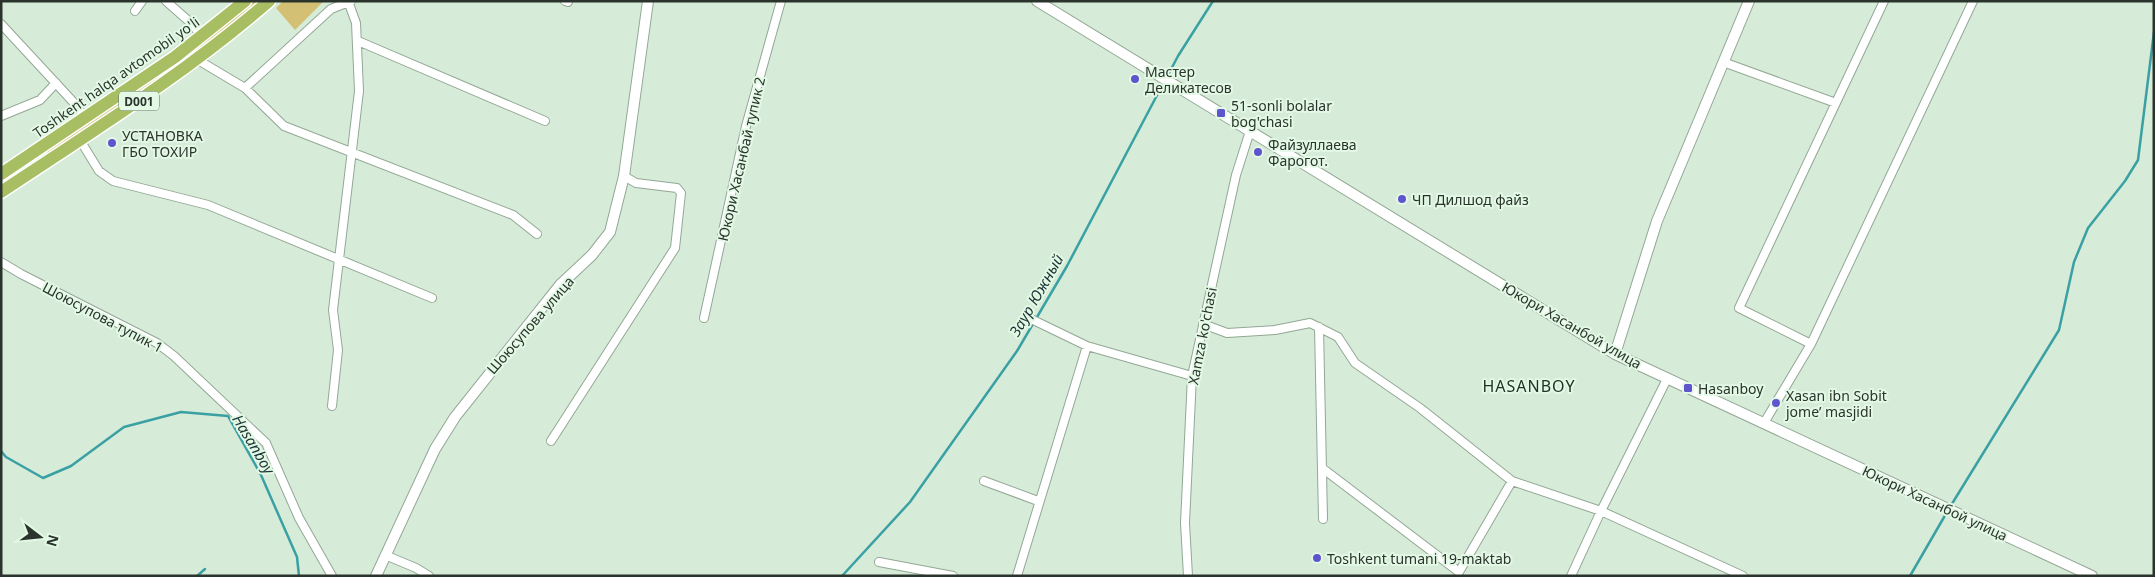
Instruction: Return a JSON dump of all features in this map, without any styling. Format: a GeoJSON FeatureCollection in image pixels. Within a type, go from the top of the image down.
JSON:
{"type":"FeatureCollection","features":[{"type":"Feature","properties":{"kind":"highway","name":"Toshkent halqa avtomobil yo'li"},"geometry":{"type":"LineString","coordinates":[[1,174],[202,37],[245,1]]}},
{"type":"Feature","properties":{"kind":"highway","name":"D001"},"geometry":{"type":"LineString","coordinates":[[1,192],[198,60],[270,1]]}},
{"type":"Feature","properties":{"kind":"highway"},"geometry":{"type":"LineString","coordinates":[[35,152],[44,164]]}},
{"type":"Feature","properties":{"kind":"street"},"geometry":{"type":"LineString","coordinates":[[135,11],[142,1]]}},
{"type":"Feature","properties":{"kind":"street"},"geometry":{"type":"LineString","coordinates":[[166,1],[192,24],[202,37]]}},
{"type":"Feature","properties":{"kind":"street","name":"Шоюсупова улица"},"geometry":{"type":"LineString","coordinates":[[376,576],[435,449],[455,417],[560,285],[605,240],[615,216],[624,176],[648,1]]}},
{"type":"Feature","properties":{"kind":"street","name":"Юкори Хасанбай тупик 2"},"geometry":{"type":"LineString","coordinates":[[704,318],[746,126],[781,1]]}},
{"type":"Feature","properties":{"kind":"street","name":"Юкори Хасанбой улица"},"geometry":{"type":"LineString","coordinates":[[1037,1],[1615,354],[2092,576]]}},
{"type":"Feature","properties":{"kind":"street"},"geometry":{"type":"LineString","coordinates":[[1615,354],[1657,221],[1749,1]]}},
{"type":"Feature","properties":{"kind":"street"},"geometry":{"type":"LineString","coordinates":[[1811,344],[1739,308],[1884,1]]}},
{"type":"Feature","properties":{"kind":"street"},"geometry":{"type":"LineString","coordinates":[[1764,424],[1811,344],[1973,1]]}},
{"type":"Feature","properties":{"kind":"street"},"geometry":{"type":"LineString","coordinates":[[246,88],[331,9],[349,2],[356,23],[360,91],[333,310],[338,350],[332,406]]}},
{"type":"Feature","properties":{"kind":"street"},"geometry":{"type":"LineString","coordinates":[[1,24],[56,83],[85,118]]}},
{"type":"Feature","properties":{"kind":"street"},"geometry":{"type":"LineString","coordinates":[[358,42],[545,121]]}},
{"type":"Feature","properties":{"kind":"street"},"geometry":{"type":"LineString","coordinates":[[198,60],[246,88],[284,126],[513,215],[537,234]]}},
{"type":"Feature","properties":{"kind":"street"},"geometry":{"type":"LineString","coordinates":[[1723,62],[1836,103]]}},
{"type":"Feature","properties":{"kind":"street"},"geometry":{"type":"LineString","coordinates":[[1,116],[40,100],[56,83]]}},
{"type":"Feature","properties":{"kind":"street","name":"Xamza ko'chasi"},"geometry":{"type":"LineString","coordinates":[[1188,576],[1185,523],[1192,376],[1236,176],[1250,131]]}},
{"type":"Feature","properties":{"kind":"street"},"geometry":{"type":"LineString","coordinates":[[80,140],[99,172],[113,181],[208,205],[432,298]]}},
{"type":"Feature","properties":{"kind":"street"},"geometry":{"type":"LineString","coordinates":[[551,441],[674,248],[681,193],[677,188],[636,183],[624,176]]}},
{"type":"Feature","properties":{"kind":"street","name":"Шоюсупова тупик 1"},"geometry":{"type":"LineString","coordinates":[[1,262],[157,343],[174,356],[266,442],[299,518],[332,576]]}},
{"type":"Feature","properties":{"kind":"street"},"geometry":{"type":"LineString","coordinates":[[1029,318],[1087,346],[1192,376]]}},
{"type":"Feature","properties":{"kind":"street"},"geometry":{"type":"LineString","coordinates":[[1203,324],[1227,333],[1275,330],[1310,322],[1338,337],[1355,363],[1420,408],[1512,481],[1601,511],[1744,576]]}},
{"type":"Feature","properties":{"kind":"street"},"geometry":{"type":"LineString","coordinates":[[1319,327],[1323,519]]}},
{"type":"Feature","properties":{"kind":"street"},"geometry":{"type":"LineString","coordinates":[[1017,576],[1087,346]]}},
{"type":"Feature","properties":{"kind":"street"},"geometry":{"type":"LineString","coordinates":[[1571,576],[1601,511],[1667,379]]}},
{"type":"Feature","properties":{"kind":"street"},"geometry":{"type":"LineString","coordinates":[[1322,468],[1459,572],[1512,481]]}},
{"type":"Feature","properties":{"kind":"street"},"geometry":{"type":"LineString","coordinates":[[984,481],[1038,502]]}},
{"type":"Feature","properties":{"kind":"street"},"geometry":{"type":"LineString","coordinates":[[385,555],[416,568],[429,576]]}},
{"type":"Feature","properties":{"kind":"street"},"geometry":{"type":"LineString","coordinates":[[879,562],[953,576]]}},
{"type":"Feature","properties":{"kind":"shaded area"},"geometry":{"type":"Polygon","coordinates":[[[255,1],[261,1],[184,63],[49,155],[46,151],[181,60],[255,1]]]}},
{"type":"Feature","properties":{"kind":"shaded area"},"geometry":{"type":"Polygon","coordinates":[[[283,1],[324,1],[295,30],[276,8],[283,1]]]}},
{"type":"Feature","properties":{"kind":"waterway","name":"Заур Южный"},"geometry":{"type":"LineString","coordinates":[[1167,77],[1213,1]]}},
{"type":"Feature","properties":{"kind":"waterway"},"geometry":{"type":"LineString","coordinates":[[1950,507],[2059,330],[2074,262],[2088,228],[2125,181],[2138,160],[2154,32]]}},
{"type":"Feature","properties":{"kind":"waterway","name":"Заур Южный"},"geometry":{"type":"LineString","coordinates":[[842,576],[910,502],[1017,351],[1067,266],[1164,82]]}},
{"type":"Feature","properties":{"kind":"waterway","name":"Hasanboy"},"geometry":{"type":"LineString","coordinates":[[1,451],[6,457],[43,478],[71,466],[124,427],[181,412],[228,416],[261,475],[297,557],[299,576]]}},
{"type":"Feature","properties":{"kind":"waterway"},"geometry":{"type":"LineString","coordinates":[[1910,576],[1947,512]]}},
{"type":"Feature","properties":{"kind":"waterway"},"geometry":{"type":"LineString","coordinates":[[197,576],[205,569]]}},
{"type":"Feature","properties":{"kind":"place","name":"Мастер Деликатесов"},"geometry":{"type":"Point","coordinates":[1135,79]}},
{"type":"Feature","properties":{"kind":"place","name":"51-sonli bolalar bog'chasi"},"geometry":{"type":"Point","coordinates":[1221,113]}},
{"type":"Feature","properties":{"kind":"place","name":"УСТАНОВКА ГБО ТОХИР"},"geometry":{"type":"Point","coordinates":[112,143]}},
{"type":"Feature","properties":{"kind":"place","name":"Файзуллаева Фарогот."},"geometry":{"type":"Point","coordinates":[1258,152]}},
{"type":"Feature","properties":{"kind":"place","name":"ЧП Дилшод файз"},"geometry":{"type":"Point","coordinates":[1402,199]}},
{"type":"Feature","properties":{"kind":"place","name":"Hasanboy"},"geometry":{"type":"Point","coordinates":[1688,388]}},
{"type":"Feature","properties":{"kind":"place","name":"Xasan ibn Sobit jome’ masjidi"},"geometry":{"type":"Point","coordinates":[1776,403]}},
{"type":"Feature","properties":{"kind":"place","name":"Toshkent tumani 19-maktab"},"geometry":{"type":"Point","coordinates":[1317,558]}},
{"type":"Feature","properties":{"kind":"district","name":"HASANBOY"},"geometry":{"type":"Point","coordinates":[1529,386]}}]}
